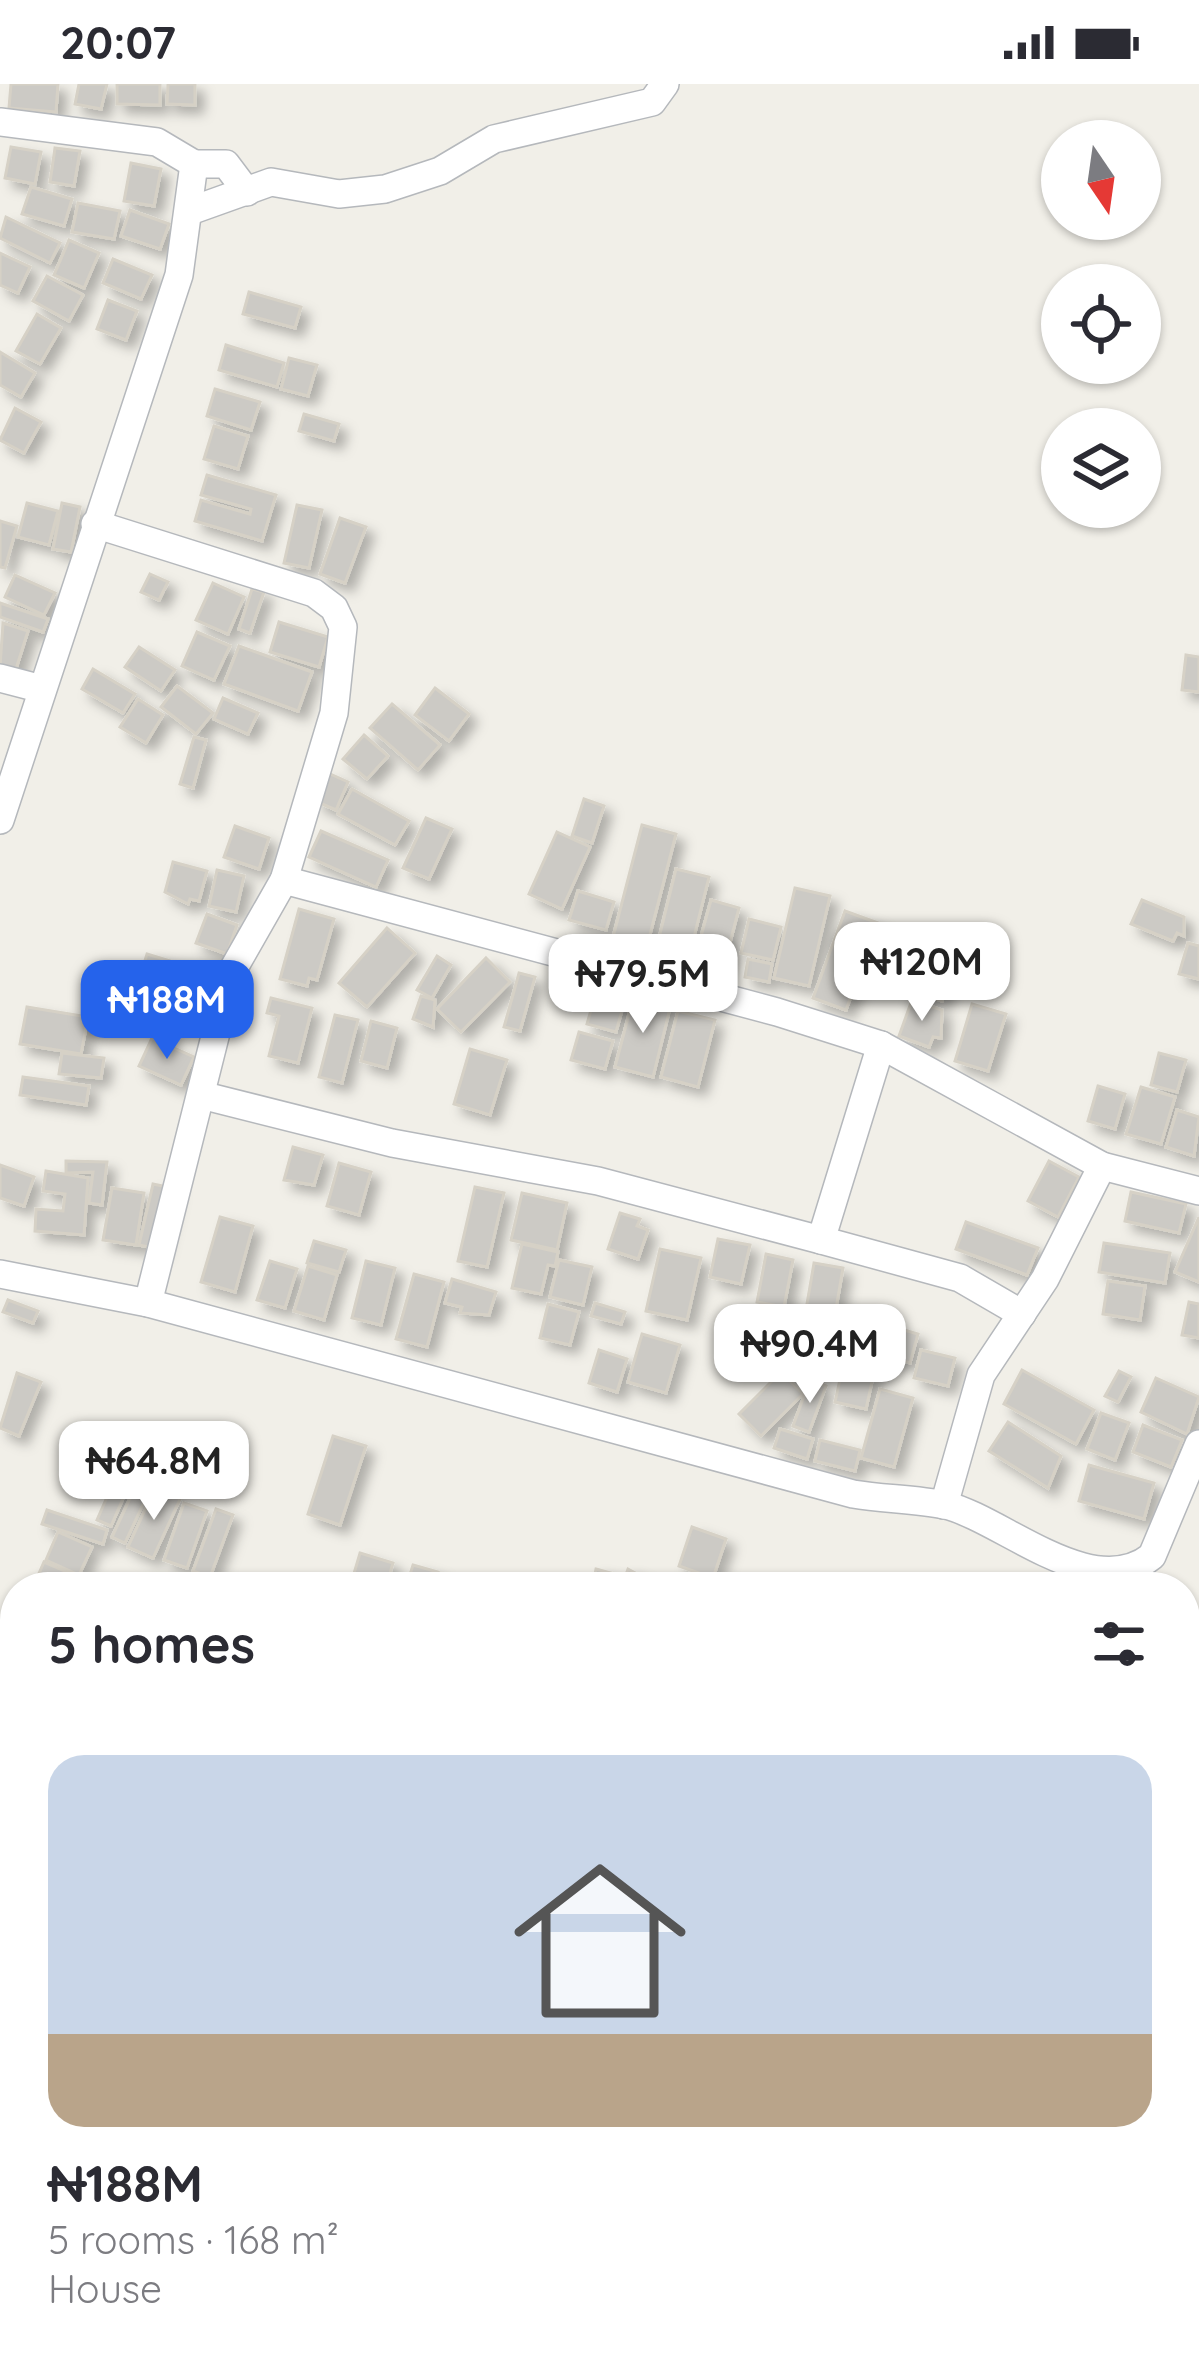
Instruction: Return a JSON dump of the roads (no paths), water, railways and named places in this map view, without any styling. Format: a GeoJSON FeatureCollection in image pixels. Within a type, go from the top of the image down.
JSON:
{"type":"FeatureCollection","features":[{"type":"Feature","properties":{"kind":"street"},"geometry":{"type":"LineString","coordinates":[[190,211],[271,182],[338,194],[385,189],[440,171],[494,139],[652,102],[665,84]]}},
{"type":"Feature","properties":{"kind":"street"},"geometry":{"type":"LineString","coordinates":[[0,122],[158,142],[194,164],[226,164],[247,192]]}},
{"type":"Feature","properties":{"kind":"street"},"geometry":{"type":"LineString","coordinates":[[0,820],[179,275],[194,164]]}},
{"type":"Feature","properties":{"kind":"street"},"geometry":{"type":"LineString","coordinates":[[95,524],[314,592],[334,608],[343,627],[337,696],[284,880],[231,973],[148,1303]]}},
{"type":"Feature","properties":{"kind":"street"},"geometry":{"type":"LineString","coordinates":[[0,678],[42,689]]}},
{"type":"Feature","properties":{"kind":"street"},"geometry":{"type":"LineString","coordinates":[[284,880],[881,1045],[1102,1166],[1196,1184]]}},
{"type":"Feature","properties":{"kind":"street"},"geometry":{"type":"LineString","coordinates":[[821,1240],[881,1045]]}},
{"type":"Feature","properties":{"kind":"street"},"geometry":{"type":"LineString","coordinates":[[201,1094],[392,1143],[598,1181],[821,1240],[960,1278],[1022,1314]]}},
{"type":"Feature","properties":{"kind":"street"},"geometry":{"type":"LineString","coordinates":[[944,1505],[981,1375],[1022,1314],[1102,1166]]}},
{"type":"Feature","properties":{"kind":"street"},"geometry":{"type":"LineString","coordinates":[[0,1274],[148,1303],[853,1493],[944,1505],[1029,1548],[1078,1563],[1138,1567],[1152,1556],[1199,1444]]}}]}
